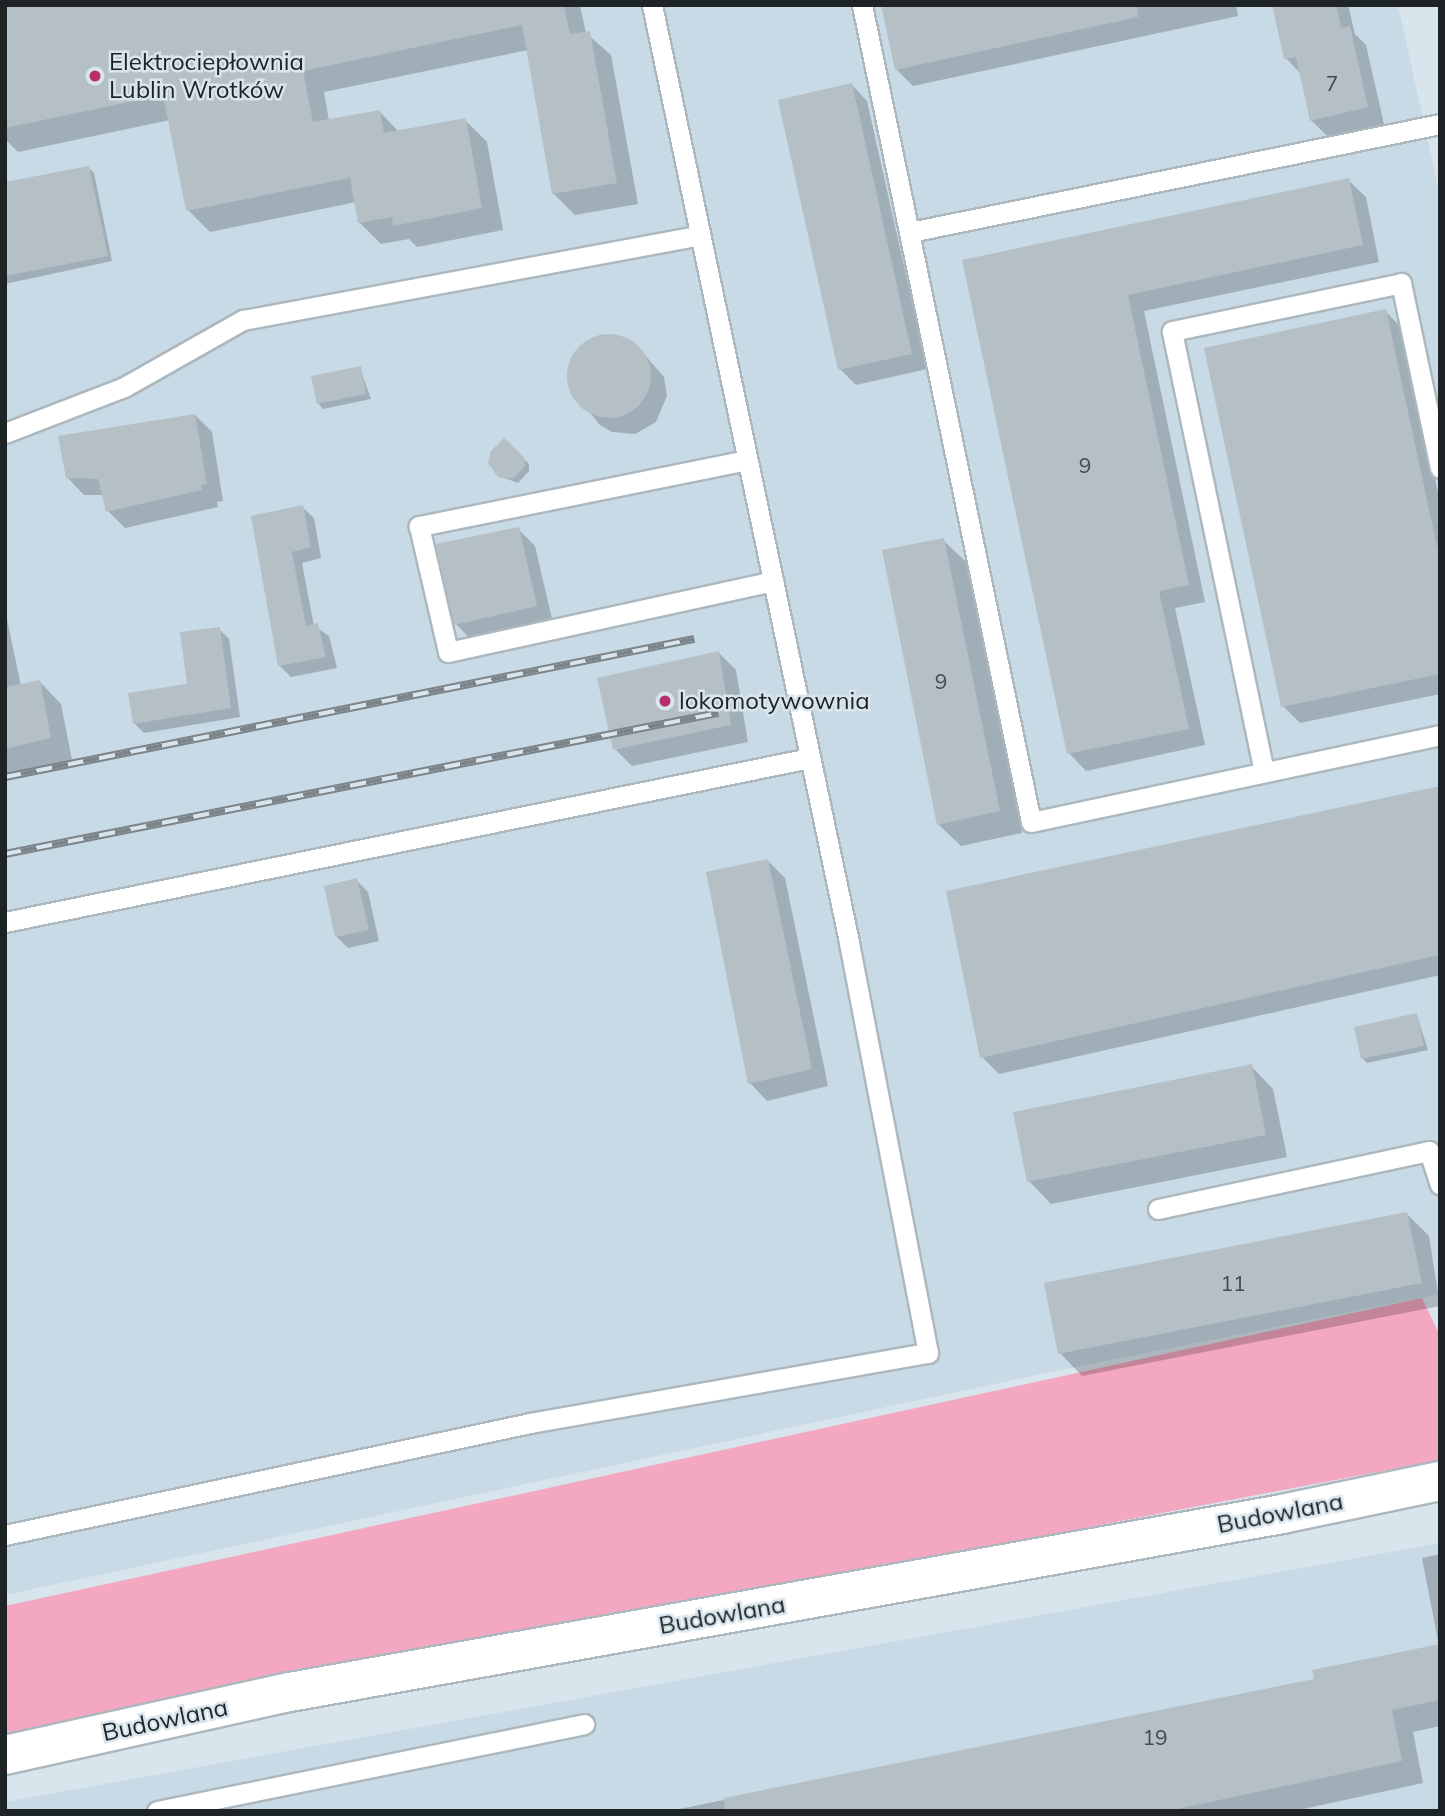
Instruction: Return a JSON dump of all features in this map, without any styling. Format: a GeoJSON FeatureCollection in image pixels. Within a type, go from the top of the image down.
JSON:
{"type":"FeatureCollection","features":[{"type":"Feature","properties":{"kind":"street","name":"Budowlana"},"geometry":{"type":"LineString","coordinates":[[5,1755],[290,1692],[1255,1519],[1440,1481]]}},
{"type":"Feature","properties":{"kind":"lane"},"geometry":{"type":"LineString","coordinates":[[5,1535],[530,1423],[928,1353],[810,758],[652,5]]}},
{"type":"Feature","properties":{"kind":"lane"},"geometry":{"type":"LineString","coordinates":[[862,5],[1031,822],[1440,735]]}},
{"type":"Feature","properties":{"kind":"lane"},"geometry":{"type":"LineString","coordinates":[[910,232],[1440,124]]}},
{"type":"Feature","properties":{"kind":"lane"},"geometry":{"type":"LineString","coordinates":[[5,433],[124,387],[243,320],[700,235]]}},
{"type":"Feature","properties":{"kind":"lane"},"geometry":{"type":"LineString","coordinates":[[1264,772],[1172,331],[1401,283],[1440,468]]}},
{"type":"Feature","properties":{"kind":"lane"},"geometry":{"type":"LineString","coordinates":[[747,460],[419,526],[448,652],[773,581]]}},
{"type":"Feature","properties":{"kind":"lane"},"geometry":{"type":"LineString","coordinates":[[5,922],[810,758]]}},
{"type":"Feature","properties":{"kind":"lane"},"geometry":{"type":"LineString","coordinates":[[1158,1209],[1429,1151],[1440,1184]]}},
{"type":"Feature","properties":{"kind":"lane"},"geometry":{"type":"LineString","coordinates":[[157,1811],[584,1724]]}},
{"type":"Feature","properties":{"kind":"shaded area","name":"Elektrociepłownia Lublin Wrotków"},"geometry":{"type":"Polygon","coordinates":[[[5,5],[1398,5],[1440,196],[1440,1294],[1046,1373],[5,1595],[5,5]]]}},
{"type":"Feature","properties":{"kind":"shaded area"},"geometry":{"type":"Polygon","coordinates":[[[1422,1298],[1440,1336],[1440,1460],[5,1734],[5,1606],[1422,1298]]]}},
{"type":"Feature","properties":{"kind":"shaded area"},"geometry":{"type":"Polygon","coordinates":[[[1440,1543],[1440,1811],[5,1811],[5,1802],[1440,1543]]]}},
{"type":"Feature","properties":{"kind":"building"},"geometry":{"type":"Polygon","coordinates":[[[5,5],[564,5],[570,34],[590,31],[617,183],[552,194],[522,25],[303,71],[313,122],[380,110],[384,133],[466,118],[482,208],[393,226],[392,217],[358,223],[350,178],[186,211],[163,95],[5,128],[5,5]]]}},
{"type":"Feature","properties":{"kind":"building"},"geometry":{"type":"Polygon","coordinates":[[[881,5],[1137,5],[1138,17],[895,70],[881,5]]]}},
{"type":"Feature","properties":{"kind":"building"},"geometry":{"type":"Polygon","coordinates":[[[1272,5],[1336,5],[1341,28],[1350,26],[1368,107],[1310,121],[1296,57],[1284,59],[1272,5]]]}},
{"type":"Feature","properties":{"kind":"building"},"geometry":{"type":"Polygon","coordinates":[[[852,83],[912,354],[838,370],[778,100],[852,83]]]}},
{"type":"Feature","properties":{"kind":"building"},"geometry":{"type":"Polygon","coordinates":[[[89,166],[108,256],[5,276],[5,182],[89,166]]]}},
{"type":"Feature","properties":{"kind":"building"},"geometry":{"type":"Polygon","coordinates":[[[1349,178],[1363,245],[1128,295],[1189,585],[1159,591],[1189,729],[1067,754],[962,260],[1349,178]]]}},
{"type":"Feature","properties":{"kind":"building"},"geometry":{"type":"Polygon","coordinates":[[[1386,309],[1440,560],[1440,674],[1281,707],[1204,348],[1386,309]]]}},
{"type":"Feature","properties":{"kind":"building"},"geometry":{"type":"Polygon","coordinates":[[[609,334],[625,337],[639,346],[648,360],[651,376],[648,392],[639,406],[625,415],[609,418],[593,415],[579,406],[570,392],[567,376],[570,360],[579,346],[593,337],[609,334]]]}},
{"type":"Feature","properties":{"kind":"building"},"geometry":{"type":"Polygon","coordinates":[[[361,366],[366,394],[317,404],[311,376],[361,366]]]}},
{"type":"Feature","properties":{"kind":"building"},"geometry":{"type":"Polygon","coordinates":[[[195,414],[207,484],[201,485],[202,490],[106,512],[98,479],[66,478],[58,436],[195,414]]]}},
{"type":"Feature","properties":{"kind":"building"},"geometry":{"type":"Polygon","coordinates":[[[504,438],[524,457],[525,466],[513,479],[498,477],[488,463],[491,451],[504,438]]]}},
{"type":"Feature","properties":{"kind":"building"},"geometry":{"type":"Polygon","coordinates":[[[303,505],[311,547],[292,552],[306,626],[318,623],[326,657],[278,666],[251,516],[303,505]]]}},
{"type":"Feature","properties":{"kind":"building"},"geometry":{"type":"Polygon","coordinates":[[[519,527],[537,606],[454,625],[436,544],[519,527]]]}},
{"type":"Feature","properties":{"kind":"building"},"geometry":{"type":"Polygon","coordinates":[[[944,538],[1000,811],[937,825],[882,550],[944,538]]]}},
{"type":"Feature","properties":{"kind":"building"},"geometry":{"type":"Polygon","coordinates":[[[220,627],[231,708],[133,724],[128,693],[187,684],[180,632],[220,627]]]}},
{"type":"Feature","properties":{"kind":"building","name":"lokomotywownia"},"geometry":{"type":"Polygon","coordinates":[[[719,651],[731,725],[613,750],[597,678],[719,651]]]}},
{"type":"Feature","properties":{"kind":"building"},"geometry":{"type":"Polygon","coordinates":[[[40,680],[51,738],[5,749],[5,687],[40,680]]]}},
{"type":"Feature","properties":{"kind":"building"},"geometry":{"type":"Polygon","coordinates":[[[1440,786],[1440,955],[980,1058],[946,891],[1440,786]]]}},
{"type":"Feature","properties":{"kind":"building"},"geometry":{"type":"Polygon","coordinates":[[[768,859],[812,1069],[748,1084],[706,872],[768,859]]]}},
{"type":"Feature","properties":{"kind":"building"},"geometry":{"type":"Polygon","coordinates":[[[357,878],[369,930],[335,937],[324,886],[357,878]]]}},
{"type":"Feature","properties":{"kind":"building"},"geometry":{"type":"Polygon","coordinates":[[[1417,1013],[1424,1046],[1361,1059],[1354,1027],[1417,1013]]]}},
{"type":"Feature","properties":{"kind":"building"},"geometry":{"type":"Polygon","coordinates":[[[1252,1064],[1266,1135],[1027,1182],[1013,1112],[1252,1064]]]}},
{"type":"Feature","properties":{"kind":"building"},"geometry":{"type":"Polygon","coordinates":[[[1407,1212],[1422,1283],[1058,1354],[1044,1283],[1407,1212]]]}},
{"type":"Feature","properties":{"kind":"building"},"geometry":{"type":"Polygon","coordinates":[[[1440,1644],[1440,1700],[1392,1710],[1402,1761],[1168,1811],[725,1811],[724,1798],[1314,1679],[1312,1670],[1440,1644]]]}},
{"type":"Feature","properties":{"kind":"railway"},"geometry":{"type":"LineString","coordinates":[[5,777],[694,639]]}},
{"type":"Feature","properties":{"kind":"railway"},"geometry":{"type":"LineString","coordinates":[[5,854],[718,713]]}},
{"type":"Feature","properties":{"kind":"place","name":"Elektrociepłownia Lublin Wrotków"},"geometry":{"type":"Point","coordinates":[95,76]}},
{"type":"Feature","properties":{"kind":"place","name":"lokomotywownia"},"geometry":{"type":"Point","coordinates":[665,701]}}]}
